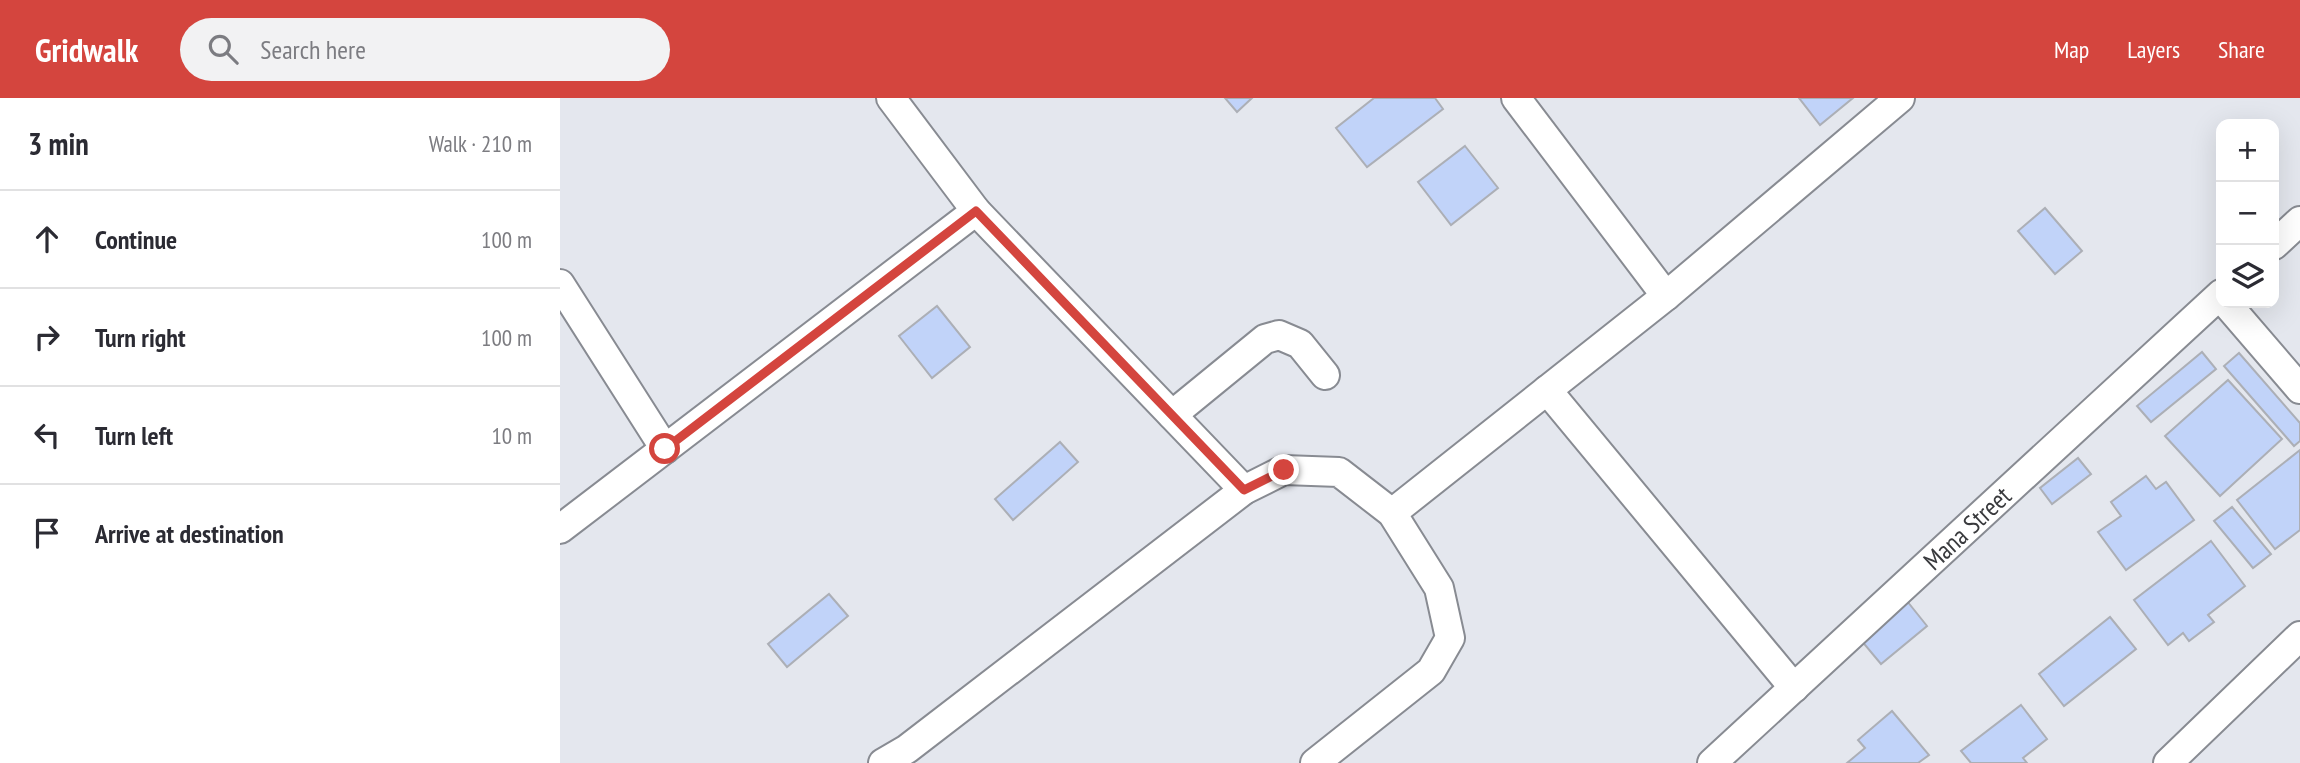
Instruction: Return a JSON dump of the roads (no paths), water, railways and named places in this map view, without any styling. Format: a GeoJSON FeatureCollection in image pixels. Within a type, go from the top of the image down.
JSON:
{"type":"FeatureCollection","features":[{"type":"Feature","properties":{"kind":"street"},"geometry":{"type":"LineString","coordinates":[[891,98],[976,211],[1244,490]]}},
{"type":"Feature","properties":{"kind":"street"},"geometry":{"type":"LineString","coordinates":[[1516,98],[1666,296]]}},
{"type":"Feature","properties":{"kind":"street"},"geometry":{"type":"LineString","coordinates":[[1392,513],[1666,296],[1900,98]]}},
{"type":"Feature","properties":{"kind":"street"},"geometry":{"type":"LineString","coordinates":[[560,529],[976,211]]}},
{"type":"Feature","properties":{"kind":"street"},"geometry":{"type":"LineString","coordinates":[[2279,240],[2300,221]]}},
{"type":"Feature","properties":{"kind":"street"},"geometry":{"type":"LineString","coordinates":[[560,284],[665,449]]}},
{"type":"Feature","properties":{"kind":"street","name":"Mana Street"},"geometry":{"type":"LineString","coordinates":[[1712,763],[2216,302]]}},
{"type":"Feature","properties":{"kind":"street"},"geometry":{"type":"LineString","coordinates":[[2231,308],[2300,389]]}},
{"type":"Feature","properties":{"kind":"street"},"geometry":{"type":"LineString","coordinates":[[1172,415],[1265,340],[1279,335],[1300,344],[1325,375]]}},
{"type":"Feature","properties":{"kind":"street"},"geometry":{"type":"LineString","coordinates":[[1547,390],[1794,688]]}},
{"type":"Feature","properties":{"kind":"street"},"geometry":{"type":"LineString","coordinates":[[903,759],[1244,490],[1284,470],[1339,472],[1392,513],[1439,589],[1450,638],[1431,671],[1315,763]]}},
{"type":"Feature","properties":{"kind":"street"},"geometry":{"type":"LineString","coordinates":[[2168,763],[2300,636]]}}]}
